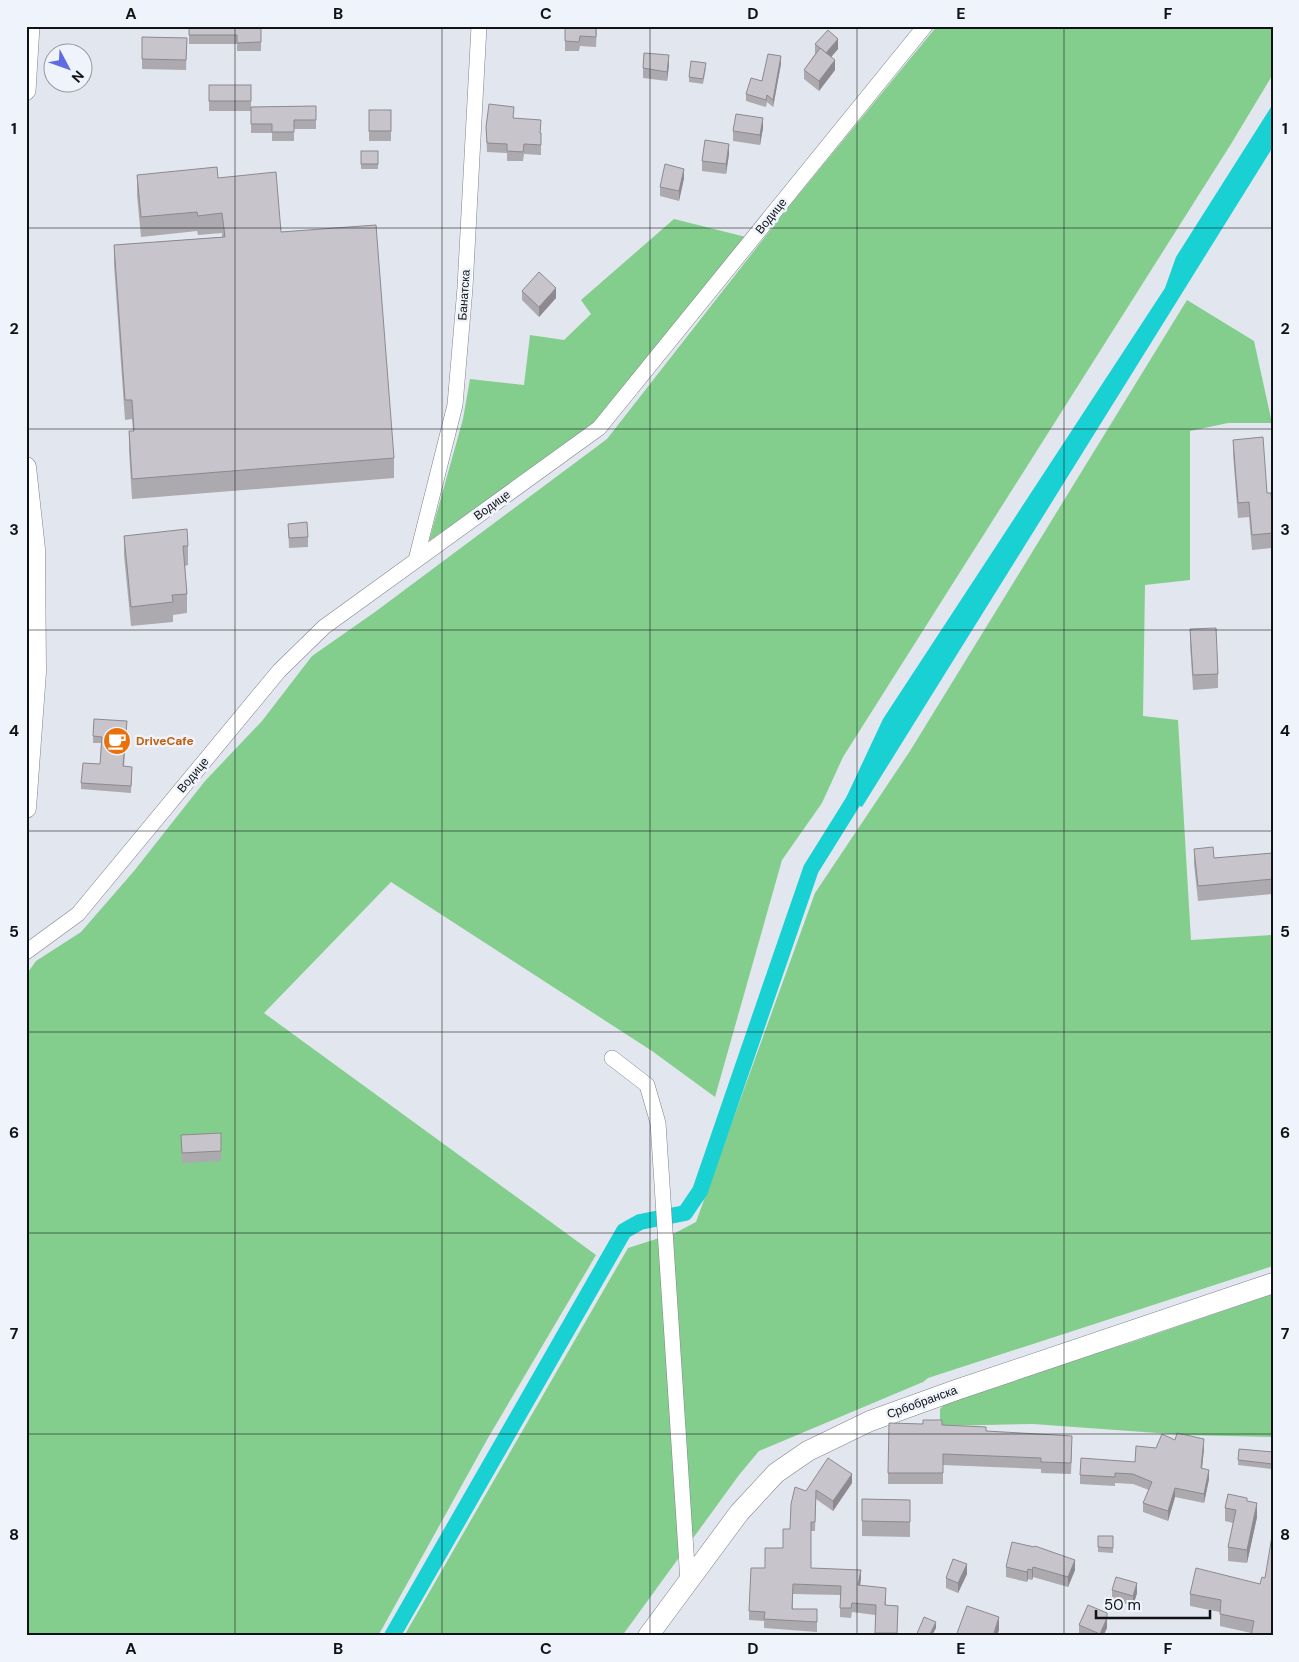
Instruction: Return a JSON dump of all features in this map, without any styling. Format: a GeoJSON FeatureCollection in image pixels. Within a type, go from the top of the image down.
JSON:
{"type":"FeatureCollection","features":[{"type":"Feature","properties":{"kind":"main road"},"geometry":{"type":"LineString","coordinates":[[26,467],[35,548],[36,664],[36,691],[26,808]]}},
{"type":"Feature","properties":{"kind":"main road","name":"Србобранска"},"geometry":{"type":"LineString","coordinates":[[648,1636],[739,1513],[776,1474],[808,1451],[870,1421],[1273,1283]]}},
{"type":"Feature","properties":{"kind":"street"},"geometry":{"type":"LineString","coordinates":[[26,93],[28,91],[32,26]]}},
{"type":"Feature","properties":{"kind":"street","name":"Банатска"},"geometry":{"type":"LineString","coordinates":[[416,560],[455,405],[466,288],[479,26]]}},
{"type":"Feature","properties":{"kind":"street","name":"Водице"},"geometry":{"type":"LineString","coordinates":[[26,952],[78,914],[279,671],[324,627],[599,428],[925,26]]}},
{"type":"Feature","properties":{"kind":"street"},"geometry":{"type":"LineString","coordinates":[[612,1058],[647,1085],[658,1123],[688,1582]]}},
{"type":"Feature","properties":{"kind":"green space"},"geometry":{"type":"Polygon","coordinates":[[[937,26],[1273,26],[1273,74],[1231,144],[843,757],[822,803],[782,860],[715,1097],[652,1051],[391,882],[264,1013],[596,1255],[488,1438],[378,1636],[26,1636],[26,975],[36,961],[81,932],[134,871],[205,781],[262,721],[312,656],[375,612],[607,439],[786,210],[937,26]]]}},
{"type":"Feature","properties":{"kind":"green space"},"geometry":{"type":"Polygon","coordinates":[[[674,219],[750,238],[596,423],[429,541],[463,419],[470,379],[524,385],[530,335],[564,340],[591,314],[581,300],[674,219]]]}},
{"type":"Feature","properties":{"kind":"green space"},"geometry":{"type":"Polygon","coordinates":[[[1187,300],[1254,341],[1272,423],[1228,423],[1190,431],[1190,580],[1145,585],[1143,716],[1178,720],[1191,940],[1273,935],[1273,1266],[928,1378],[923,1382],[759,1451],[739,1475],[622,1636],[404,1636],[628,1248],[675,1233],[696,1222],[815,893],[910,751],[1187,300]]]}},
{"type":"Feature","properties":{"kind":"green space"},"geometry":{"type":"Polygon","coordinates":[[[1273,1294],[1273,1437],[1185,1435],[1033,1424],[940,1426],[940,1409],[950,1398],[1132,1342],[1273,1294]]]}},
{"type":"Feature","properties":{"kind":"water"},"geometry":{"type":"Polygon","coordinates":[[[1273,104],[1273,147],[862,807],[846,798],[883,719],[1165,288],[1176,257],[1273,104]]]}},
{"type":"Feature","properties":{"kind":"building"},"geometry":{"type":"Polygon","coordinates":[[[189,26],[261,26],[261,42],[237,43],[237,35],[189,35],[189,26]]]}},
{"type":"Feature","properties":{"kind":"building"},"geometry":{"type":"Polygon","coordinates":[[[565,26],[596,26],[596,37],[580,36],[579,42],[565,41],[565,26]]]}},
{"type":"Feature","properties":{"kind":"building"},"geometry":{"type":"Polygon","coordinates":[[[828,30],[838,39],[826,53],[815,44],[828,30]]]}},
{"type":"Feature","properties":{"kind":"building"},"geometry":{"type":"Polygon","coordinates":[[[142,37],[187,38],[186,60],[142,59],[142,37]]]}},
{"type":"Feature","properties":{"kind":"building"},"geometry":{"type":"Polygon","coordinates":[[[820,48],[835,60],[819,81],[804,70],[820,48]]]}},
{"type":"Feature","properties":{"kind":"building"},"geometry":{"type":"Polygon","coordinates":[[[644,53],[669,55],[667,72],[643,68],[644,53]]]}},
{"type":"Feature","properties":{"kind":"building"},"geometry":{"type":"Polygon","coordinates":[[[768,54],[781,56],[773,100],[767,95],[766,100],[746,94],[751,78],[762,81],[768,54]]]}},
{"type":"Feature","properties":{"kind":"building"},"geometry":{"type":"Polygon","coordinates":[[[691,61],[706,63],[703,79],[689,77],[691,61]]]}},
{"type":"Feature","properties":{"kind":"building"},"geometry":{"type":"Polygon","coordinates":[[[209,85],[251,85],[251,101],[209,101],[209,85]]]}},
{"type":"Feature","properties":{"kind":"building"},"geometry":{"type":"Polygon","coordinates":[[[489,104],[514,107],[513,118],[541,120],[541,145],[524,144],[523,152],[507,151],[507,144],[487,143],[486,127],[489,104]]]}},
{"type":"Feature","properties":{"kind":"building"},"geometry":{"type":"Polygon","coordinates":[[[316,106],[316,120],[294,120],[294,132],[272,132],[272,124],[251,124],[251,107],[316,106]]]}},
{"type":"Feature","properties":{"kind":"building"},"geometry":{"type":"Polygon","coordinates":[[[369,110],[391,110],[391,131],[369,131],[369,110]]]}},
{"type":"Feature","properties":{"kind":"building"},"geometry":{"type":"Polygon","coordinates":[[[736,114],[763,118],[760,135],[733,131],[736,114]]]}},
{"type":"Feature","properties":{"kind":"building"},"geometry":{"type":"Polygon","coordinates":[[[705,140],[729,144],[726,164],[702,161],[705,140]]]}},
{"type":"Feature","properties":{"kind":"building"},"geometry":{"type":"Polygon","coordinates":[[[361,151],[378,151],[378,164],[361,164],[361,151]]]}},
{"type":"Feature","properties":{"kind":"building"},"geometry":{"type":"Polygon","coordinates":[[[665,164],[684,169],[679,191],[660,187],[665,164]]]}},
{"type":"Feature","properties":{"kind":"building"},"geometry":{"type":"Polygon","coordinates":[[[217,167],[218,178],[276,172],[281,232],[376,225],[394,458],[132,479],[129,431],[134,431],[132,400],[125,400],[114,245],[225,237],[222,213],[198,216],[197,212],[141,217],[137,175],[217,167]]]}},
{"type":"Feature","properties":{"kind":"building"},"geometry":{"type":"Polygon","coordinates":[[[539,272],[556,288],[539,307],[522,291],[539,272]]]}},
{"type":"Feature","properties":{"kind":"building"},"geometry":{"type":"Polygon","coordinates":[[[1263,437],[1267,493],[1271,493],[1273,533],[1252,535],[1249,502],[1238,503],[1233,440],[1263,437]]]}},
{"type":"Feature","properties":{"kind":"building"},"geometry":{"type":"Polygon","coordinates":[[[307,522],[308,537],[289,538],[288,524],[307,522]]]}},
{"type":"Feature","properties":{"kind":"building"},"geometry":{"type":"Polygon","coordinates":[[[187,529],[188,546],[183,546],[187,594],[172,595],[173,602],[131,607],[124,536],[187,529]]]}},
{"type":"Feature","properties":{"kind":"building"},"geometry":{"type":"Polygon","coordinates":[[[1216,628],[1218,674],[1193,675],[1190,629],[1216,628]]]}},
{"type":"Feature","properties":{"kind":"building"},"geometry":{"type":"Polygon","coordinates":[[[94,719],[127,721],[123,766],[132,767],[131,786],[81,783],[83,763],[100,764],[102,737],[93,736],[94,719]]]}},
{"type":"Feature","properties":{"kind":"building"},"geometry":{"type":"Polygon","coordinates":[[[1213,847],[1214,858],[1273,853],[1273,879],[1198,886],[1194,849],[1213,847]]]}},
{"type":"Feature","properties":{"kind":"building"},"geometry":{"type":"Polygon","coordinates":[[[221,1133],[221,1151],[182,1153],[181,1135],[221,1133]]]}},
{"type":"Feature","properties":{"kind":"building"},"geometry":{"type":"Polygon","coordinates":[[[923,1420],[942,1420],[942,1425],[986,1427],[986,1431],[1072,1436],[1071,1463],[1041,1462],[1041,1458],[943,1454],[943,1473],[888,1473],[889,1423],[923,1424],[923,1420]]]}},
{"type":"Feature","properties":{"kind":"building"},"geometry":{"type":"Polygon","coordinates":[[[1177,1433],[1204,1439],[1201,1468],[1209,1470],[1204,1494],[1175,1488],[1168,1511],[1143,1503],[1152,1482],[1133,1474],[1115,1473],[1115,1477],[1080,1475],[1081,1458],[1135,1462],[1136,1446],[1156,1448],[1162,1434],[1175,1440],[1177,1433]]]}},
{"type":"Feature","properties":{"kind":"building"},"geometry":{"type":"Polygon","coordinates":[[[1239,1449],[1273,1452],[1273,1464],[1238,1460],[1239,1449]]]}},
{"type":"Feature","properties":{"kind":"building"},"geometry":{"type":"Polygon","coordinates":[[[828,1458],[852,1474],[833,1501],[816,1490],[815,1522],[811,1522],[811,1568],[861,1570],[858,1585],[886,1588],[885,1605],[898,1606],[897,1633],[875,1633],[876,1605],[852,1603],[851,1608],[840,1608],[841,1586],[793,1584],[792,1609],[817,1609],[817,1622],[764,1619],[765,1612],[749,1611],[751,1568],[765,1568],[765,1548],[783,1548],[783,1529],[790,1529],[791,1504],[795,1487],[806,1491],[828,1458]]]}},
{"type":"Feature","properties":{"kind":"building"},"geometry":{"type":"Polygon","coordinates":[[[1228,1494],[1247,1498],[1247,1501],[1257,1503],[1247,1550],[1228,1547],[1236,1510],[1225,1508],[1228,1494]]]}},
{"type":"Feature","properties":{"kind":"building"},"geometry":{"type":"Polygon","coordinates":[[[862,1499],[910,1500],[910,1522],[862,1521],[862,1499]]]}},
{"type":"Feature","properties":{"kind":"building"},"geometry":{"type":"Polygon","coordinates":[[[1273,1530],[1273,1636],[1251,1636],[1254,1621],[1220,1614],[1221,1600],[1190,1594],[1196,1568],[1260,1584],[1262,1577],[1265,1578],[1273,1530]]]}},
{"type":"Feature","properties":{"kind":"building"},"geometry":{"type":"Polygon","coordinates":[[[1098,1536],[1113,1536],[1113,1548],[1098,1547],[1098,1536]]]}},
{"type":"Feature","properties":{"kind":"building"},"geometry":{"type":"Polygon","coordinates":[[[1012,1542],[1035,1546],[1075,1560],[1068,1577],[1033,1567],[1032,1570],[1028,1569],[1027,1572],[1006,1567],[1012,1542]]]}},
{"type":"Feature","properties":{"kind":"building"},"geometry":{"type":"Polygon","coordinates":[[[953,1559],[967,1564],[958,1583],[946,1578],[953,1559]]]}},
{"type":"Feature","properties":{"kind":"building"},"geometry":{"type":"Polygon","coordinates":[[[1116,1577],[1137,1583],[1133,1596],[1112,1590],[1116,1577]]]}},
{"type":"Feature","properties":{"kind":"building"},"geometry":{"type":"Polygon","coordinates":[[[1088,1605],[1107,1613],[1107,1618],[1100,1634],[1079,1625],[1088,1605]]]}},
{"type":"Feature","properties":{"kind":"building"},"geometry":{"type":"Polygon","coordinates":[[[967,1606],[999,1617],[993,1636],[956,1636],[967,1606]]]}},
{"type":"Feature","properties":{"kind":"building"},"geometry":{"type":"Polygon","coordinates":[[[924,1617],[936,1622],[929,1636],[916,1636],[924,1617]]]}},
{"type":"Feature","properties":{"kind":"waterway"},"geometry":{"type":"LineString","coordinates":[[392,1636],[624,1231],[640,1222],[685,1213],[700,1191],[811,869],[864,784]]}},
{"type":"Feature","properties":{"kind":"place","name":"DriveCafe"},"geometry":{"type":"Point","coordinates":[117,741]}}]}
